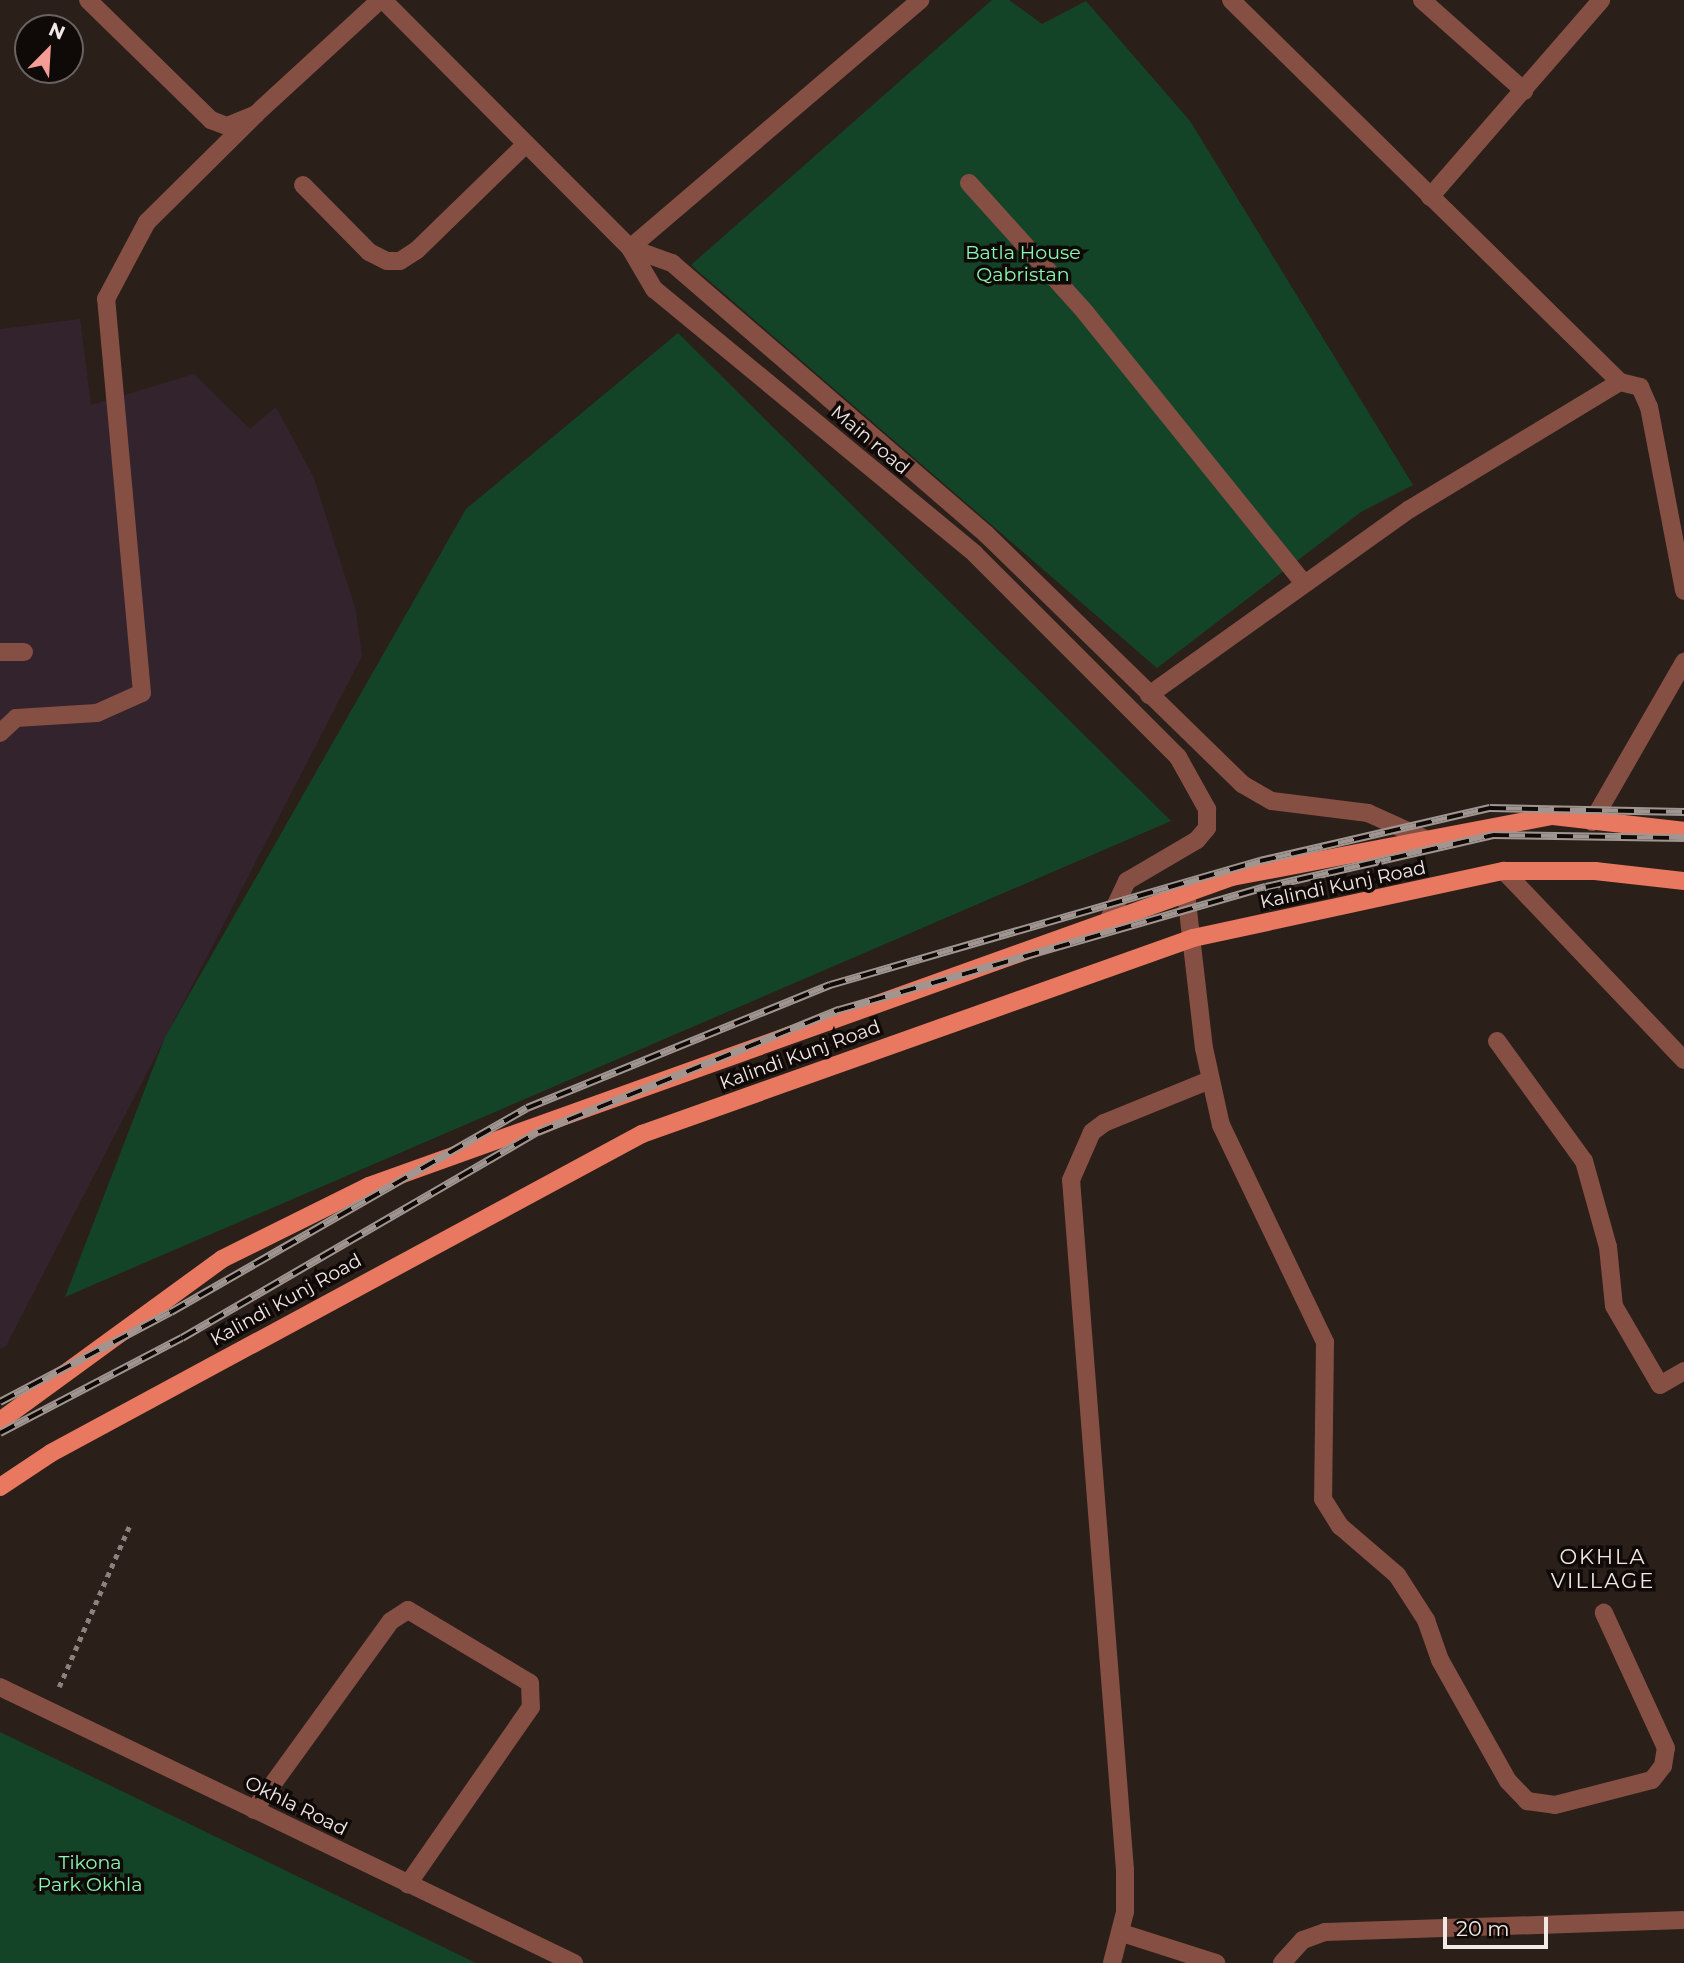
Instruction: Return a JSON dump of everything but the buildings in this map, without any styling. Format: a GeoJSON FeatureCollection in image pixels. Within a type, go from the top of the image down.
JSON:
{"type":"FeatureCollection","features":[{"type":"Feature","properties":{"kind":"main road","name":"Kalindi Kunj Road"},"geometry":{"type":"LineString","coordinates":[[0,1421],[222,1259],[369,1186],[1186,893],[1232,877],[1423,838],[1553,816],[1684,831]]}},
{"type":"Feature","properties":{"kind":"main road","name":"Kalindi Kunj Road"},"geometry":{"type":"LineString","coordinates":[[0,1487],[51,1453],[642,1134],[1192,938],[1504,872],[1595,871],[1684,881]]}},
{"type":"Feature","properties":{"kind":"street"},"geometry":{"type":"LineString","coordinates":[[88,0],[211,120],[235,126],[256,114]]}},
{"type":"Feature","properties":{"kind":"street"},"geometry":{"type":"LineString","coordinates":[[0,733],[16,718],[97,713],[142,693],[106,299],[147,222],[256,114],[381,0]]}},
{"type":"Feature","properties":{"kind":"street","name":"Main road"},"geometry":{"type":"LineString","coordinates":[[381,0],[630,248],[654,289],[975,554],[1178,757],[1207,809],[1207,828],[1197,840],[1127,881],[1115,897],[1108,921]]}},
{"type":"Feature","properties":{"kind":"street"},"geometry":{"type":"LineString","coordinates":[[920,0],[630,248],[672,263],[986,534],[1242,783],[1272,801],[1368,813],[1423,838]]}},
{"type":"Feature","properties":{"kind":"street"},"geometry":{"type":"LineString","coordinates":[[1231,0],[1620,382],[1640,387],[1649,407],[1684,591]]}},
{"type":"Feature","properties":{"kind":"street"},"geometry":{"type":"LineString","coordinates":[[1422,0],[1524,91]]}},
{"type":"Feature","properties":{"kind":"street"},"geometry":{"type":"LineString","coordinates":[[1430,197],[1601,0]]}},
{"type":"Feature","properties":{"kind":"street"},"geometry":{"type":"LineString","coordinates":[[303,185],[369,252],[387,261],[400,261],[418,250],[526,144]]}},
{"type":"Feature","properties":{"kind":"street"},"geometry":{"type":"LineString","coordinates":[[969,183],[1085,312],[1304,583]]}},
{"type":"Feature","properties":{"kind":"street"},"geometry":{"type":"LineString","coordinates":[[1149,695],[1432,495],[1620,382]]}},
{"type":"Feature","properties":{"kind":"street"},"geometry":{"type":"LineString","coordinates":[[0,652],[24,652]]}},
{"type":"Feature","properties":{"kind":"street"},"geometry":{"type":"LineString","coordinates":[[1592,822],[1684,662]]}},
{"type":"Feature","properties":{"kind":"street"},"geometry":{"type":"LineString","coordinates":[[1504,872],[1684,1060]]}},
{"type":"Feature","properties":{"kind":"street"},"geometry":{"type":"LineString","coordinates":[[1186,893],[1210,1080],[1221,1125],[1325,1342],[1320,1482],[1329,1513],[1397,1575],[1426,1620],[1440,1660],[1508,1781],[1527,1801],[1555,1805],[1652,1780],[1663,1766],[1666,1748],[1604,1613]]}},
{"type":"Feature","properties":{"kind":"street"},"geometry":{"type":"LineString","coordinates":[[1497,1041],[1584,1161],[1608,1247],[1614,1307],[1660,1385],[1684,1371]]}},
{"type":"Feature","properties":{"kind":"street"},"geometry":{"type":"LineString","coordinates":[[1112,1963],[1122,1933],[1125,1870],[1071,1180],[1092,1132],[1104,1123],[1210,1080]]}},
{"type":"Feature","properties":{"kind":"street"},"geometry":{"type":"LineString","coordinates":[[254,1810],[391,1621],[408,1610],[530,1683],[531,1707],[408,1884]]}},
{"type":"Feature","properties":{"kind":"street","name":"Okhla Road"},"geometry":{"type":"LineString","coordinates":[[0,1687],[566,1961]]}},
{"type":"Feature","properties":{"kind":"street"},"geometry":{"type":"LineString","coordinates":[[1282,1963],[1303,1940],[1325,1932],[1684,1920]]}},
{"type":"Feature","properties":{"kind":"street"},"geometry":{"type":"LineString","coordinates":[[1122,1933],[1216,1963]]}},
{"type":"Feature","properties":{"kind":"path"},"geometry":{"type":"LineString","coordinates":[[49,1710],[129,1527]]}},
{"type":"Feature","properties":{"kind":"shaded area"},"geometry":{"type":"Polygon","coordinates":[[[80,319],[91,405],[194,374],[250,429],[276,407],[314,478],[356,611],[362,656],[6,1346],[0,1349],[0,329],[80,319]]]}},
{"type":"Feature","properties":{"kind":"green space","name":"Batla House Qabristan"},"geometry":{"type":"Polygon","coordinates":[[[992,0],[1009,0],[1042,24],[1086,1],[1190,121],[1413,485],[1361,512],[1157,668],[691,265],[992,0]]]}},
{"type":"Feature","properties":{"kind":"green space"},"geometry":{"type":"Polygon","coordinates":[[[678,333],[1171,821],[65,1297],[165,1037],[466,509],[678,333]]]}},
{"type":"Feature","properties":{"kind":"green space","name":"Tikona Park Okhla"},"geometry":{"type":"Polygon","coordinates":[[[0,1732],[476,1963],[0,1963],[0,1732]]]}},
{"type":"Feature","properties":{"kind":"railway"},"geometry":{"type":"LineString","coordinates":[[0,1402],[171,1312],[527,1108],[830,985],[1260,861],[1490,808],[1684,812]]}},
{"type":"Feature","properties":{"kind":"railway"},"geometry":{"type":"LineString","coordinates":[[0,1433],[182,1338],[538,1132],[839,1010],[1266,887],[1493,835],[1684,838]]}},
{"type":"Feature","properties":{"kind":"district","name":"OKHLA VILLAGE"},"geometry":{"type":"Point","coordinates":[1603,1569]}}]}
